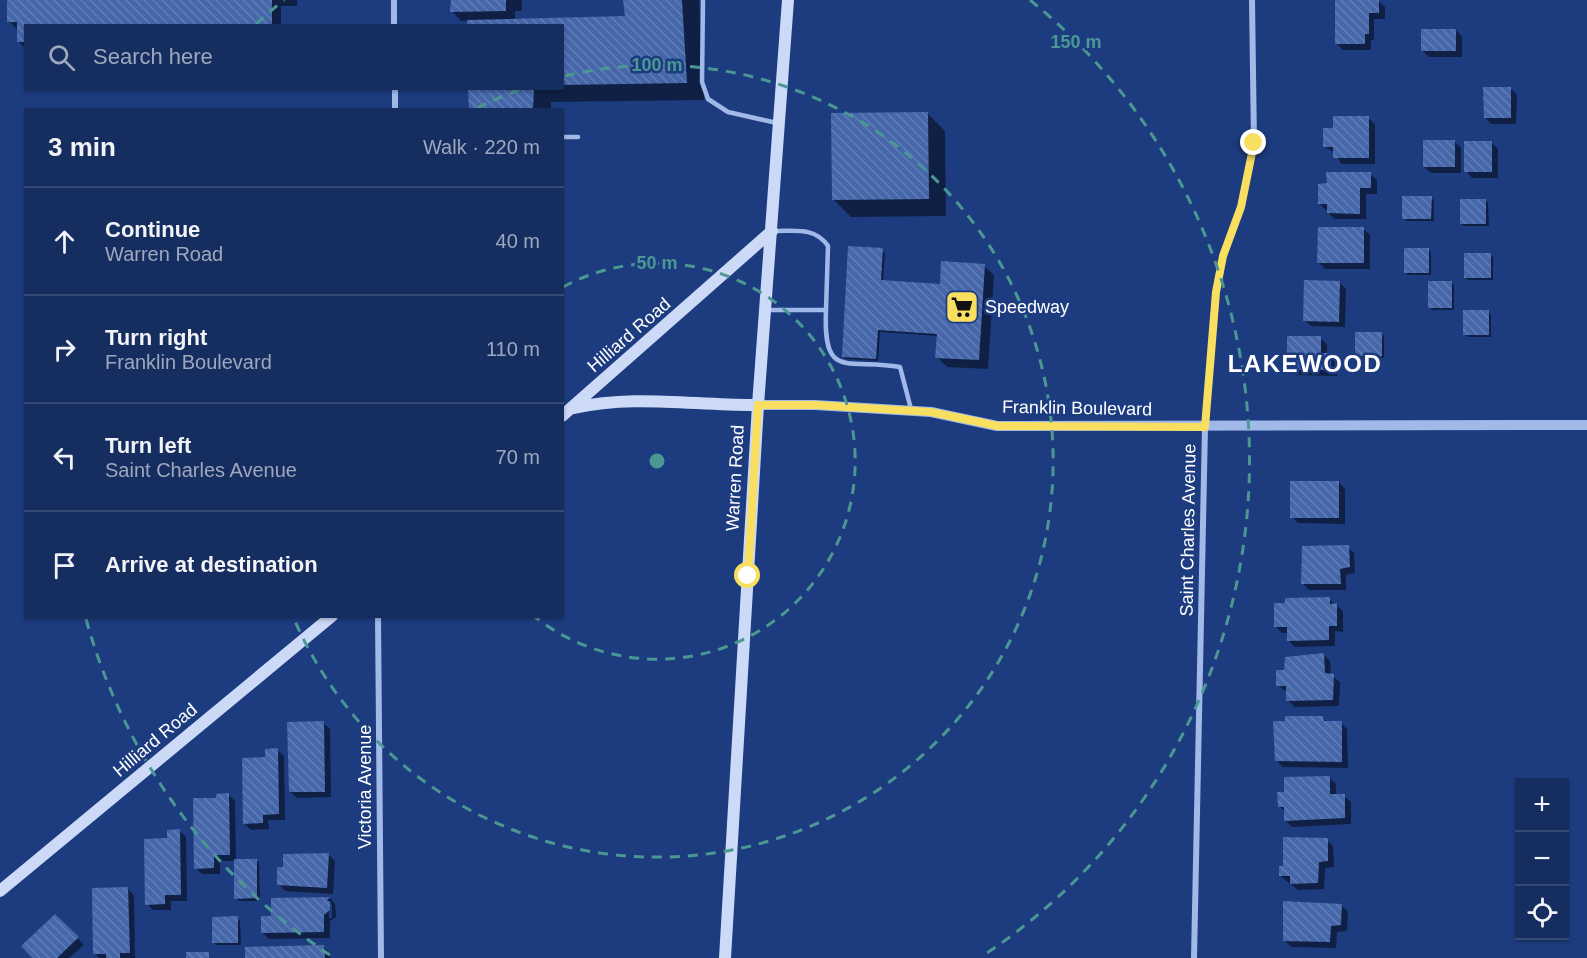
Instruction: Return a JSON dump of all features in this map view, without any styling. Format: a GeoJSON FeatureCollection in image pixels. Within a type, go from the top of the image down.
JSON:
{"type":"FeatureCollection","features":[{"type":"Feature","properties":{"kind":"main road","name":"Warren Road"},"geometry":{"type":"LineString","coordinates":[[725,958],[758,405],[788,0]]}},
{"type":"Feature","properties":{"kind":"main road","name":"Hilliard Road"},"geometry":{"type":"LineString","coordinates":[[566,413],[772,231]]}},
{"type":"Feature","properties":{"kind":"main road","name":"Franklin Boulevard"},"geometry":{"type":"LineString","coordinates":[[566,413],[598,403],[627,401],[758,405]]}},
{"type":"Feature","properties":{"kind":"main road","name":"Hilliard Road"},"geometry":{"type":"LineString","coordinates":[[0,891],[330,618]]}},
{"type":"Feature","properties":{"kind":"street"},"geometry":{"type":"LineString","coordinates":[[394,0],[394,24]]}},
{"type":"Feature","properties":{"kind":"street","name":"Saint Charles Avenue"},"geometry":{"type":"LineString","coordinates":[[1194,958],[1205,427],[1216,292],[1223,256],[1243,198],[1254,143],[1252,0]]}},
{"type":"Feature","properties":{"kind":"street"},"geometry":{"type":"LineString","coordinates":[[395,90],[395,108]]}},
{"type":"Feature","properties":{"kind":"street","name":"Franklin Boulevard"},"geometry":{"type":"LineString","coordinates":[[758,405],[815,405],[911,410],[998,426],[1587,425]]}},
{"type":"Feature","properties":{"kind":"street","name":"Victoria Avenue"},"geometry":{"type":"LineString","coordinates":[[378,618],[381,958]]}},
{"type":"Feature","properties":{"kind":"lane"},"geometry":{"type":"LineString","coordinates":[[703,0],[702,82],[708,99],[728,112],[779,123]]}},
{"type":"Feature","properties":{"kind":"lane"},"geometry":{"type":"LineString","coordinates":[[564,137],[578,137]]}},
{"type":"Feature","properties":{"kind":"lane"},"geometry":{"type":"LineString","coordinates":[[772,231],[813,232],[822,238],[828,246],[825,339],[832,356],[840,362],[900,367],[911,410]]}},
{"type":"Feature","properties":{"kind":"lane"},"geometry":{"type":"LineString","coordinates":[[766,310],[826,310]]}},
{"type":"Feature","properties":{"kind":"building"},"geometry":{"type":"Polygon","coordinates":[[[7,0],[272,0],[272,24],[24,24],[24,42],[17,42],[17,22],[7,22],[7,0]]]}},
{"type":"Feature","properties":{"kind":"building"},"geometry":{"type":"Polygon","coordinates":[[[451,0],[506,0],[506,11],[450,12],[451,0]]]}},
{"type":"Feature","properties":{"kind":"building"},"geometry":{"type":"Polygon","coordinates":[[[623,0],[682,0],[687,83],[564,85],[564,24],[467,24],[467,20],[625,16],[623,0]]]}},
{"type":"Feature","properties":{"kind":"building"},"geometry":{"type":"Polygon","coordinates":[[[1335,0],[1379,0],[1379,13],[1369,13],[1369,34],[1365,34],[1365,44],[1335,44],[1335,0]]]}},
{"type":"Feature","properties":{"kind":"building"},"geometry":{"type":"Polygon","coordinates":[[[1421,29],[1456,29],[1456,51],[1421,51],[1421,29]]]}},
{"type":"Feature","properties":{"kind":"building"},"geometry":{"type":"Polygon","coordinates":[[[1483,87],[1511,87],[1511,118],[1484,118],[1483,87]]]}},
{"type":"Feature","properties":{"kind":"building"},"geometry":{"type":"Polygon","coordinates":[[[468,90],[534,90],[533,108],[469,108],[468,90]]]}},
{"type":"Feature","properties":{"kind":"building"},"geometry":{"type":"Polygon","coordinates":[[[928,112],[929,199],[832,200],[831,113],[928,112]]]}},
{"type":"Feature","properties":{"kind":"building"},"geometry":{"type":"Polygon","coordinates":[[[1333,116],[1369,116],[1369,158],[1333,158],[1333,147],[1323,147],[1323,128],[1333,128],[1333,116]]]}},
{"type":"Feature","properties":{"kind":"building"},"geometry":{"type":"Polygon","coordinates":[[[1423,140],[1455,140],[1455,167],[1423,167],[1423,140]]]}},
{"type":"Feature","properties":{"kind":"building"},"geometry":{"type":"Polygon","coordinates":[[[1464,141],[1492,141],[1492,172],[1464,172],[1464,141]]]}},
{"type":"Feature","properties":{"kind":"building"},"geometry":{"type":"Polygon","coordinates":[[[1326,172],[1371,172],[1371,188],[1360,188],[1360,214],[1327,213],[1327,204],[1318,204],[1318,184],[1327,183],[1326,172]]]}},
{"type":"Feature","properties":{"kind":"building"},"geometry":{"type":"Polygon","coordinates":[[[1402,196],[1432,196],[1431,219],[1402,219],[1402,196]]]}},
{"type":"Feature","properties":{"kind":"building"},"geometry":{"type":"Polygon","coordinates":[[[1460,199],[1486,199],[1486,224],[1460,224],[1460,199]]]}},
{"type":"Feature","properties":{"kind":"building"},"geometry":{"type":"Polygon","coordinates":[[[1318,227],[1364,227],[1364,263],[1317,263],[1318,227]]]}},
{"type":"Feature","properties":{"kind":"building"},"geometry":{"type":"Polygon","coordinates":[[[848,246],[883,248],[881,280],[940,284],[941,261],[985,264],[979,360],[935,358],[937,334],[878,330],[876,359],[842,357],[848,246]]]}},
{"type":"Feature","properties":{"kind":"building"},"geometry":{"type":"Polygon","coordinates":[[[1404,248],[1429,248],[1429,273],[1404,273],[1404,248]]]}},
{"type":"Feature","properties":{"kind":"building"},"geometry":{"type":"Polygon","coordinates":[[[1464,253],[1491,253],[1491,278],[1464,278],[1464,253]]]}},
{"type":"Feature","properties":{"kind":"building"},"geometry":{"type":"Polygon","coordinates":[[[1304,280],[1340,281],[1339,322],[1303,321],[1304,280]]]}},
{"type":"Feature","properties":{"kind":"building"},"geometry":{"type":"Polygon","coordinates":[[[1428,281],[1452,281],[1452,308],[1428,308],[1428,281]]]}},
{"type":"Feature","properties":{"kind":"building"},"geometry":{"type":"Polygon","coordinates":[[[1463,310],[1489,310],[1489,335],[1463,335],[1463,310]]]}},
{"type":"Feature","properties":{"kind":"building"},"geometry":{"type":"Polygon","coordinates":[[[1355,332],[1382,332],[1382,356],[1355,356],[1355,332]]]}},
{"type":"Feature","properties":{"kind":"building"},"geometry":{"type":"Polygon","coordinates":[[[1287,336],[1321,336],[1321,353],[1331,353],[1331,370],[1287,370],[1287,336]]]}},
{"type":"Feature","properties":{"kind":"building"},"geometry":{"type":"Polygon","coordinates":[[[1290,481],[1339,481],[1339,518],[1290,518],[1290,481]]]}},
{"type":"Feature","properties":{"kind":"building"},"geometry":{"type":"Polygon","coordinates":[[[1349,545],[1350,567],[1340,569],[1341,584],[1301,584],[1302,546],[1349,545]]]}},
{"type":"Feature","properties":{"kind":"building"},"geometry":{"type":"Polygon","coordinates":[[[1330,597],[1330,604],[1337,603],[1337,626],[1329,626],[1329,640],[1287,641],[1287,627],[1274,627],[1274,603],[1285,603],[1285,598],[1330,597]]]}},
{"type":"Feature","properties":{"kind":"building"},"geometry":{"type":"Polygon","coordinates":[[[1324,653],[1325,673],[1334,674],[1333,700],[1286,701],[1286,686],[1276,686],[1276,670],[1284,670],[1285,657],[1324,653]]]}},
{"type":"Feature","properties":{"kind":"building"},"geometry":{"type":"Polygon","coordinates":[[[1285,716],[1323,716],[1324,721],[1342,721],[1342,762],[1275,761],[1273,721],[1285,721],[1285,716]]]}},
{"type":"Feature","properties":{"kind":"building"},"geometry":{"type":"Polygon","coordinates":[[[324,721],[325,792],[289,792],[287,722],[324,721]]]}},
{"type":"Feature","properties":{"kind":"building"},"geometry":{"type":"Polygon","coordinates":[[[278,748],[279,814],[263,815],[263,823],[243,824],[242,758],[265,757],[265,749],[278,748]]]}},
{"type":"Feature","properties":{"kind":"building"},"geometry":{"type":"Polygon","coordinates":[[[1330,776],[1330,794],[1345,794],[1345,818],[1284,821],[1284,807],[1278,807],[1277,792],[1284,792],[1284,777],[1330,776]]]}},
{"type":"Feature","properties":{"kind":"building"},"geometry":{"type":"Polygon","coordinates":[[[229,793],[230,855],[214,855],[214,868],[194,869],[193,798],[216,798],[216,794],[229,793]]]}},
{"type":"Feature","properties":{"kind":"building"},"geometry":{"type":"Polygon","coordinates":[[[180,829],[181,895],[165,895],[165,904],[145,905],[144,839],[167,838],[167,830],[180,829]]]}},
{"type":"Feature","properties":{"kind":"building"},"geometry":{"type":"Polygon","coordinates":[[[1283,837],[1328,838],[1328,861],[1319,862],[1318,883],[1290,884],[1290,876],[1279,876],[1279,866],[1283,866],[1283,837]]]}},
{"type":"Feature","properties":{"kind":"building"},"geometry":{"type":"Polygon","coordinates":[[[329,853],[327,888],[277,885],[277,867],[283,867],[283,854],[329,853]]]}},
{"type":"Feature","properties":{"kind":"building"},"geometry":{"type":"Polygon","coordinates":[[[234,859],[257,859],[257,898],[234,899],[234,859]]]}},
{"type":"Feature","properties":{"kind":"building"},"geometry":{"type":"Polygon","coordinates":[[[128,887],[130,953],[120,953],[120,958],[106,958],[106,954],[93,954],[92,888],[128,887]]]}},
{"type":"Feature","properties":{"kind":"building"},"geometry":{"type":"Polygon","coordinates":[[[330,897],[327,901],[330,901],[330,910],[324,915],[324,932],[261,933],[261,916],[271,916],[271,898],[330,897]]]}},
{"type":"Feature","properties":{"kind":"building"},"geometry":{"type":"Polygon","coordinates":[[[1283,901],[1342,904],[1341,925],[1331,926],[1330,942],[1283,941],[1283,901]]]}},
{"type":"Feature","properties":{"kind":"building"},"geometry":{"type":"Polygon","coordinates":[[[55,914],[79,937],[57,958],[32,958],[21,946],[55,914]]]}},
{"type":"Feature","properties":{"kind":"building"},"geometry":{"type":"Polygon","coordinates":[[[238,916],[238,943],[212,943],[212,917],[238,916]]]}},
{"type":"Feature","properties":{"kind":"building"},"geometry":{"type":"Polygon","coordinates":[[[324,945],[325,958],[245,958],[245,947],[324,945]]]}},
{"type":"Feature","properties":{"kind":"building"},"geometry":{"type":"Polygon","coordinates":[[[186,952],[209,952],[209,958],[186,958],[186,952]]]}},
{"type":"Feature","properties":{"kind":"place","name":"Speedway"},"geometry":{"type":"Point","coordinates":[962,307]}},
{"type":"Feature","properties":{"kind":"district","name":"LAKEWOOD"},"geometry":{"type":"Point","coordinates":[1305,364]}},
{"type":"Feature","properties":{"kind":"route"},"geometry":{"type":"LineString","coordinates":[[748,576],[758,405],[815,405],[931,412],[998,426],[1205,427],[1212,317],[1216,292],[1223,256],[1241,207],[1250,172],[1254,143]]}}]}
